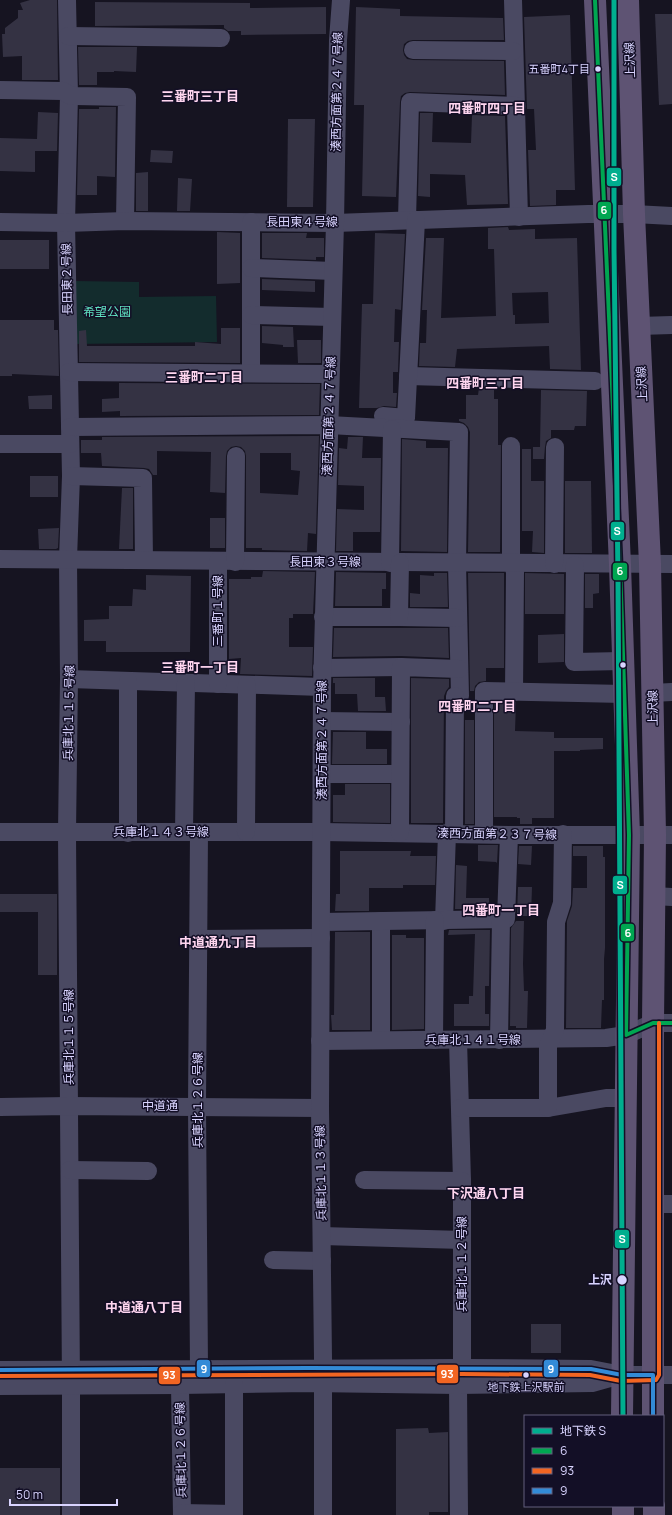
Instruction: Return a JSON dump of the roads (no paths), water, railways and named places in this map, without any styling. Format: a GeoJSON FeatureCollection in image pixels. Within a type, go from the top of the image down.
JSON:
{"type":"FeatureCollection","features":[{"type":"Feature","properties":{"kind":"main road"},"geometry":{"type":"LineString","coordinates":[[595,0],[620,565],[629,835],[622,1415]]}},
{"type":"Feature","properties":{"kind":"main road","name":"上沢線"},"geometry":{"type":"LineString","coordinates":[[628,0],[644,215],[639,326],[650,564],[662,692],[662,1375],[653,1415]]}},
{"type":"Feature","properties":{"kind":"street","name":"長田東２号線"},"geometry":{"type":"LineString","coordinates":[[67,0],[69,95],[66,223],[71,476],[68,559]]}},
{"type":"Feature","properties":{"kind":"street","name":"湊西方面第２４７号線"},"geometry":{"type":"LineString","coordinates":[[322,832],[323,617],[335,223],[338,40],[341,0]]}},
{"type":"Feature","properties":{"kind":"street"},"geometry":{"type":"LineString","coordinates":[[513,0],[513,51],[517,106],[518,217]]}},
{"type":"Feature","properties":{"kind":"street"},"geometry":{"type":"LineString","coordinates":[[68,36],[221,38]]}},
{"type":"Feature","properties":{"kind":"street"},"geometry":{"type":"LineString","coordinates":[[413,50],[513,51]]}},
{"type":"Feature","properties":{"kind":"street"},"geometry":{"type":"LineString","coordinates":[[0,90],[63,91],[69,95],[127,97],[125,221]]}},
{"type":"Feature","properties":{"kind":"street"},"geometry":{"type":"LineString","coordinates":[[0,444],[70,435],[329,419],[406,418],[412,220],[410,102],[517,106]]}},
{"type":"Feature","properties":{"kind":"street","name":"長田東４号線"},"geometry":{"type":"LineString","coordinates":[[0,222],[66,223],[125,221],[335,223],[604,214],[672,216]]}},
{"type":"Feature","properties":{"kind":"street"},"geometry":{"type":"LineString","coordinates":[[251,222],[251,373]]}},
{"type":"Feature","properties":{"kind":"street"},"geometry":{"type":"LineString","coordinates":[[251,268],[333,271]]}},
{"type":"Feature","properties":{"kind":"street"},"geometry":{"type":"LineString","coordinates":[[251,315],[332,317]]}},
{"type":"Feature","properties":{"kind":"street"},"geometry":{"type":"LineString","coordinates":[[639,326],[672,325]]}},
{"type":"Feature","properties":{"kind":"street"},"geometry":{"type":"LineString","coordinates":[[69,372],[330,374]]}},
{"type":"Feature","properties":{"kind":"street"},"geometry":{"type":"LineString","coordinates":[[408,376],[595,381]]}},
{"type":"Feature","properties":{"kind":"street"},"geometry":{"type":"LineString","coordinates":[[329,419],[392,429],[459,432],[457,563],[459,669],[455,696],[450,833],[440,920],[434,1040]]}},
{"type":"Feature","properties":{"kind":"street"},"geometry":{"type":"LineString","coordinates":[[392,429],[395,563],[399,617]]}},
{"type":"Feature","properties":{"kind":"street"},"geometry":{"type":"LineString","coordinates":[[511,446],[511,557],[515,572],[514,692]]}},
{"type":"Feature","properties":{"kind":"street"},"geometry":{"type":"LineString","coordinates":[[554,564],[555,447]]}},
{"type":"Feature","properties":{"kind":"street","name":"三番町１号線"},"geometry":{"type":"LineString","coordinates":[[218,684],[236,456]]}},
{"type":"Feature","properties":{"kind":"street"},"geometry":{"type":"LineString","coordinates":[[71,476],[143,478],[144,560]]}},
{"type":"Feature","properties":{"kind":"street","name":"長田東３号線"},"geometry":{"type":"LineString","coordinates":[[0,560],[68,559],[620,565],[672,564]]}},
{"type":"Feature","properties":{"kind":"street","name":"兵庫北１１５号線"},"geometry":{"type":"LineString","coordinates":[[68,559],[69,679],[67,833],[71,1515]]}},
{"type":"Feature","properties":{"kind":"street"},"geometry":{"type":"LineString","coordinates":[[575,564],[574,662],[622,660]]}},
{"type":"Feature","properties":{"kind":"street"},"geometry":{"type":"LineString","coordinates":[[323,617],[458,618]]}},
{"type":"Feature","properties":{"kind":"street"},"geometry":{"type":"LineString","coordinates":[[322,668],[401,667],[459,669]]}},
{"type":"Feature","properties":{"kind":"street"},"geometry":{"type":"LineString","coordinates":[[400,833],[401,667]]}},
{"type":"Feature","properties":{"kind":"street"},"geometry":{"type":"LineString","coordinates":[[69,679],[322,687]]}},
{"type":"Feature","properties":{"kind":"street"},"geometry":{"type":"LineString","coordinates":[[128,681],[128,833]]}},
{"type":"Feature","properties":{"kind":"street","name":"兵庫北１２６号線"},"geometry":{"type":"LineString","coordinates":[[186,683],[191,832],[198,939],[197,1106],[199,1369]]}},
{"type":"Feature","properties":{"kind":"street"},"geometry":{"type":"LineString","coordinates":[[246,832],[248,685]]}},
{"type":"Feature","properties":{"kind":"street"},"geometry":{"type":"LineString","coordinates":[[484,833],[484,691],[624,694]]}},
{"type":"Feature","properties":{"kind":"street"},"geometry":{"type":"LineString","coordinates":[[455,696],[484,696]]}},
{"type":"Feature","properties":{"kind":"street"},"geometry":{"type":"LineString","coordinates":[[322,721],[401,722]]}},
{"type":"Feature","properties":{"kind":"street"},"geometry":{"type":"LineString","coordinates":[[322,774],[400,774]]}},
{"type":"Feature","properties":{"kind":"street","name":"兵庫北１４３号線"},"geometry":{"type":"LineString","coordinates":[[0,832],[322,832]]}},
{"type":"Feature","properties":{"kind":"street","name":"湊西方面第２３７号線"},"geometry":{"type":"LineString","coordinates":[[322,832],[484,833],[509,835],[663,835]]}},
{"type":"Feature","properties":{"kind":"street","name":"兵庫北１１３号線"},"geometry":{"type":"LineString","coordinates":[[322,832],[320,1108],[323,1515]]}},
{"type":"Feature","properties":{"kind":"street"},"geometry":{"type":"LineString","coordinates":[[548,1108],[548,1046],[555,1030],[556,922],[562,904],[563,834]]}},
{"type":"Feature","properties":{"kind":"street"},"geometry":{"type":"LineString","coordinates":[[198,939],[321,930],[381,921],[506,920],[509,835]]}},
{"type":"Feature","properties":{"kind":"street"},"geometry":{"type":"LineString","coordinates":[[499,1040],[500,920]]}},
{"type":"Feature","properties":{"kind":"street"},"geometry":{"type":"LineString","coordinates":[[381,921],[381,1040]]}},
{"type":"Feature","properties":{"kind":"street","name":"兵庫北１４１号線"},"geometry":{"type":"LineString","coordinates":[[320,1042],[606,1038],[626,1035],[662,1023]]}},
{"type":"Feature","properties":{"kind":"street","name":"兵庫北１１２号線"},"geometry":{"type":"LineString","coordinates":[[458,1040],[462,1181],[459,1515]]}},
{"type":"Feature","properties":{"kind":"street"},"geometry":{"type":"LineString","coordinates":[[460,1108],[548,1108],[606,1098],[625,1098]]}},
{"type":"Feature","properties":{"kind":"street","name":"中道通"},"geometry":{"type":"LineString","coordinates":[[0,1107],[197,1106],[320,1108]]}},
{"type":"Feature","properties":{"kind":"street"},"geometry":{"type":"LineString","coordinates":[[70,1170],[148,1171]]}},
{"type":"Feature","properties":{"kind":"street"},"geometry":{"type":"LineString","coordinates":[[364,1180],[462,1181]]}},
{"type":"Feature","properties":{"kind":"street"},"geometry":{"type":"LineString","coordinates":[[322,1236],[462,1240]]}},
{"type":"Feature","properties":{"kind":"street"},"geometry":{"type":"LineString","coordinates":[[273,1260],[322,1261]]}},
{"type":"Feature","properties":{"kind":"street"},"geometry":{"type":"LineString","coordinates":[[0,1386],[71,1378],[199,1369],[323,1376],[460,1376],[591,1369],[622,1374],[662,1375]]}},
{"type":"Feature","properties":{"kind":"street"},"geometry":{"type":"LineString","coordinates":[[0,1370],[71,1378],[180,1386],[234,1384],[323,1376]]}},
{"type":"Feature","properties":{"kind":"street"},"geometry":{"type":"LineString","coordinates":[[182,1514],[234,1514],[234,1384]]}},
{"type":"Feature","properties":{"kind":"street","name":"兵庫北１２６号線"},"geometry":{"type":"LineString","coordinates":[[180,1386],[182,1514]]}},
{"type":"Feature","properties":{"kind":"metro line","name":"S"},"geometry":{"type":"LineString","coordinates":[[614,0],[614,249],[618,579],[623,1415]]}},
{"type":"Feature","properties":{"kind":"place","name":"五番町4丁目"},"geometry":{"type":"Point","coordinates":[598,69]}},
{"type":"Feature","properties":{"kind":"place","name":"上沢"},"geometry":{"type":"Point","coordinates":[622,1280]}},
{"type":"Feature","properties":{"kind":"place","name":"地下鉄上沢駅前"},"geometry":{"type":"Point","coordinates":[526,1375]}},
{"type":"Feature","properties":{"kind":"district","name":"三番町三丁目"},"geometry":{"type":"Point","coordinates":[200,96]}},
{"type":"Feature","properties":{"kind":"district","name":"四番町四丁目"},"geometry":{"type":"Point","coordinates":[487,108]}},
{"type":"Feature","properties":{"kind":"district","name":"三番町二丁目"},"geometry":{"type":"Point","coordinates":[204,377]}},
{"type":"Feature","properties":{"kind":"district","name":"四番町三丁目"},"geometry":{"type":"Point","coordinates":[485,383]}},
{"type":"Feature","properties":{"kind":"district","name":"三番町一丁目"},"geometry":{"type":"Point","coordinates":[200,667]}},
{"type":"Feature","properties":{"kind":"district","name":"四番町二丁目"},"geometry":{"type":"Point","coordinates":[477,706]}},
{"type":"Feature","properties":{"kind":"district","name":"四番町一丁目"},"geometry":{"type":"Point","coordinates":[501,910]}},
{"type":"Feature","properties":{"kind":"district","name":"中道通九丁目"},"geometry":{"type":"Point","coordinates":[218,942]}},
{"type":"Feature","properties":{"kind":"district","name":"下沢通八丁目"},"geometry":{"type":"Point","coordinates":[486,1193]}},
{"type":"Feature","properties":{"kind":"district","name":"中道通八丁目"},"geometry":{"type":"Point","coordinates":[144,1307]}},
{"type":"Feature","properties":{"kind":"park label","name":"希望公園"},"geometry":{"type":"Point","coordinates":[107,312]}}]}
